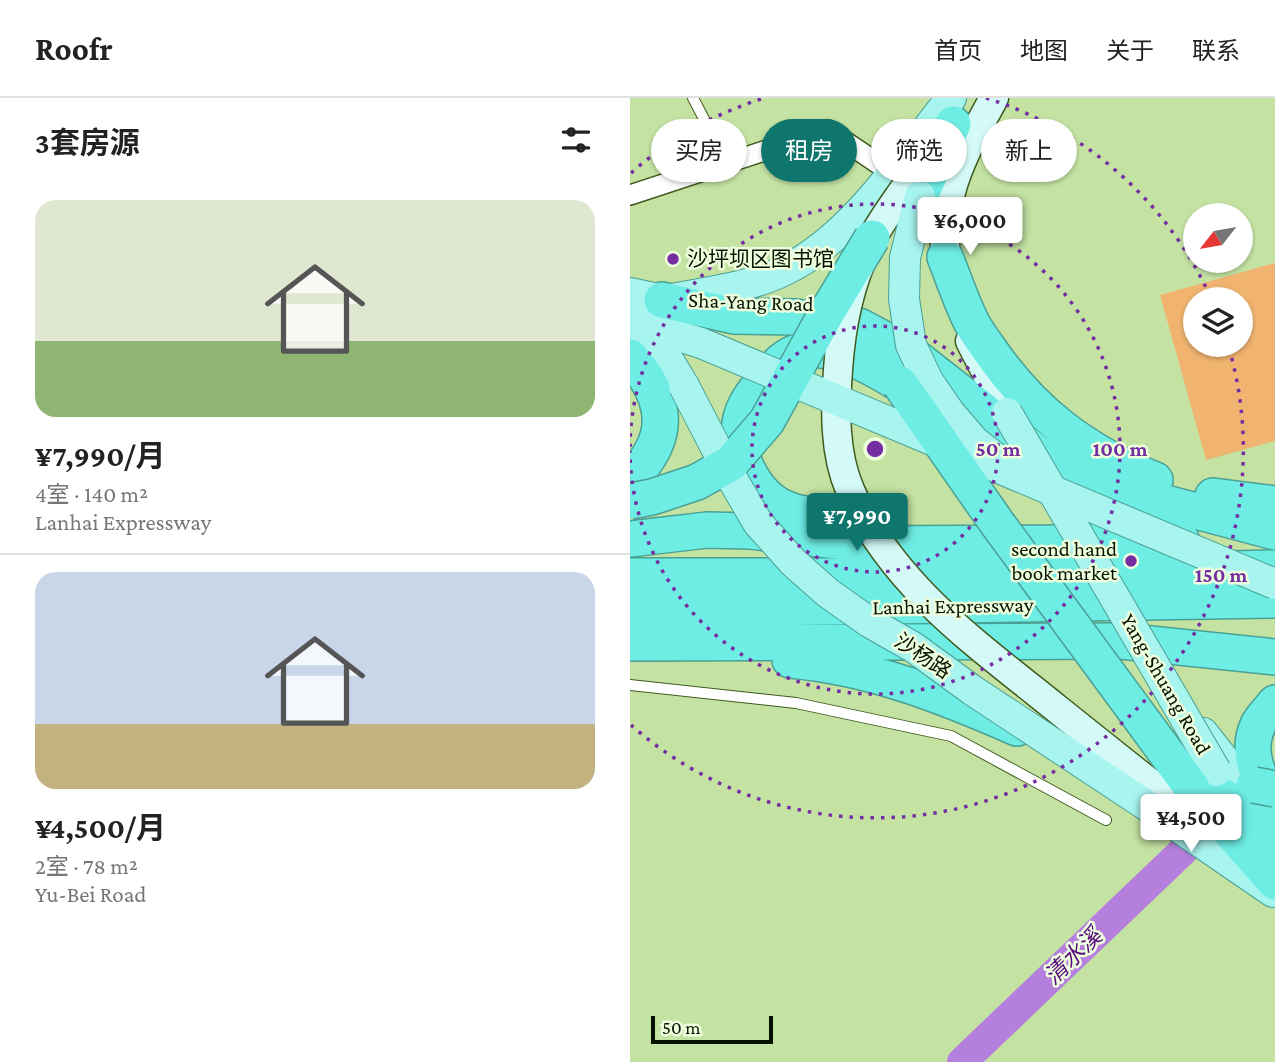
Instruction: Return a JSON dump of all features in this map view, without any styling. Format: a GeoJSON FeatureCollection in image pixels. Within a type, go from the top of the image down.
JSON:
{"type":"FeatureCollection","features":[{"type":"Feature","properties":{"kind":"highway"},"geometry":{"type":"LineString","coordinates":[[906,185],[956,107]]}},
{"type":"Feature","properties":{"kind":"highway"},"geometry":{"type":"LineString","coordinates":[[630,501],[652,497],[697,482],[731,463],[766,421],[872,238]]}},
{"type":"Feature","properties":{"kind":"highway"},"geometry":{"type":"LineString","coordinates":[[945,257],[970,320],[999,364],[1032,404],[1073,438],[1118,465],[1168,485],[1223,498],[1275,504]]}},
{"type":"Feature","properties":{"kind":"highway"},"geometry":{"type":"LineString","coordinates":[[646,297],[734,316],[796,317],[859,326],[911,353],[1040,455],[1114,489],[1275,534]]}},
{"type":"Feature","properties":{"kind":"highway"},"geometry":{"type":"LineString","coordinates":[[630,531],[644,523],[686,481],[718,435],[755,362],[789,339],[830,335],[868,348],[904,380],[1189,791],[1259,876]]}},
{"type":"Feature","properties":{"kind":"highway"},"geometry":{"type":"LineString","coordinates":[[904,380],[832,352],[799,351],[778,364],[749,397],[740,423],[741,448],[747,470],[762,493],[789,510],[1050,543]]}},
{"type":"Feature","properties":{"kind":"highway"},"geometry":{"type":"LineString","coordinates":[[630,357],[643,370],[656,394],[661,419],[657,440],[649,458],[638,472],[630,477]]}},
{"type":"Feature","properties":{"kind":"highway"},"geometry":{"type":"LineString","coordinates":[[630,539],[708,530],[750,531],[862,544],[1050,543],[1275,534]]}},
{"type":"Feature","properties":{"kind":"highway","name":"Lanhai Expressway"},"geometry":{"type":"LineString","coordinates":[[630,576],[947,576],[1275,568]]}},
{"type":"Feature","properties":{"kind":"highway","name":"Lanhai Expressway"},"geometry":{"type":"LineString","coordinates":[[630,610],[1275,600]]}},
{"type":"Feature","properties":{"kind":"highway"},"geometry":{"type":"LineString","coordinates":[[630,644],[1121,641],[1272,657]]}},
{"type":"Feature","properties":{"kind":"highway"},"geometry":{"type":"LineString","coordinates":[[630,644],[817,662],[893,679],[960,703],[1058,746]]}},
{"type":"Feature","properties":{"kind":"highway"},"geometry":{"type":"LineString","coordinates":[[1270,793],[1258,774],[1252,748],[1258,724],[1275,703]]}},
{"type":"Feature","properties":{"kind":"highway"},"geometry":{"type":"LineString","coordinates":[[1189,791],[1275,838]]}},
{"type":"Feature","properties":{"kind":"main road"},"geometry":{"type":"LineString","coordinates":[[995,98],[963,154],[952,187],[944,221],[945,257],[962,324],[1007,413]]}},
{"type":"Feature","properties":{"kind":"main road"},"geometry":{"type":"LineString","coordinates":[[906,185],[872,238],[855,279],[839,357],[836,422],[840,453],[850,490],[883,549],[915,587],[963,634],[1189,791]]}},
{"type":"Feature","properties":{"kind":"main road"},"geometry":{"type":"LineString","coordinates":[[646,297],[758,281],[786,270],[818,250],[906,185]]}},
{"type":"Feature","properties":{"kind":"main road"},"geometry":{"type":"LineString","coordinates":[[906,185],[904,299],[911,345],[928,381],[950,413],[974,441],[993,457],[1068,497]]}},
{"type":"Feature","properties":{"kind":"main road","name":"Sha-Yang Road"},"geometry":{"type":"LineString","coordinates":[[646,297],[800,300],[861,311],[929,348],[972,380],[1007,413]]}},
{"type":"Feature","properties":{"kind":"main road"},"geometry":{"type":"LineString","coordinates":[[630,321],[701,343],[1275,584]]}},
{"type":"Feature","properties":{"kind":"main road","name":"沙杨路"},"geometry":{"type":"LineString","coordinates":[[630,321],[661,348],[758,523],[794,563],[828,593],[869,622],[913,647],[972,690],[1058,746],[1189,791]]}},
{"type":"Feature","properties":{"kind":"main road","name":"Yang-Shuang Road"},"geometry":{"type":"LineString","coordinates":[[1007,413],[1170,691],[1189,791]]}},
{"type":"Feature","properties":{"kind":"main road"},"geometry":{"type":"LineString","coordinates":[[1170,691],[1226,762],[1270,793]]}},
{"type":"Feature","properties":{"kind":"main road"},"geometry":{"type":"LineString","coordinates":[[1259,876],[1275,893]]}},
{"type":"Feature","properties":{"kind":"street"},"geometry":{"type":"LineString","coordinates":[[747,156],[828,130],[906,185]]}},
{"type":"Feature","properties":{"kind":"street"},"geometry":{"type":"LineString","coordinates":[[630,195],[669,182]]}},
{"type":"Feature","properties":{"kind":"lane"},"geometry":{"type":"LineString","coordinates":[[693,98],[704,119]]}},
{"type":"Feature","properties":{"kind":"lane"},"geometry":{"type":"LineString","coordinates":[[630,685],[796,703],[951,736],[1106,820]]}},
{"type":"Feature","properties":{"kind":"shaded area"},"geometry":{"type":"Polygon","coordinates":[[[1275,263],[1275,441],[1206,460],[1160,295],[1183,289],[1183,357],[1253,357],[1253,287],[1189,287],[1239,273],[1253,273],[1253,269],[1275,263]]]}},
{"type":"Feature","properties":{"kind":"waterway","name":"清水溪"},"geometry":{"type":"LineString","coordinates":[[962,1062],[1185,849]]}},
{"type":"Feature","properties":{"kind":"place","name":"沙坪坝区图书馆"},"geometry":{"type":"Point","coordinates":[673,259]}},
{"type":"Feature","properties":{"kind":"place","name":"second hand book market"},"geometry":{"type":"Point","coordinates":[1131,561]}}]}
